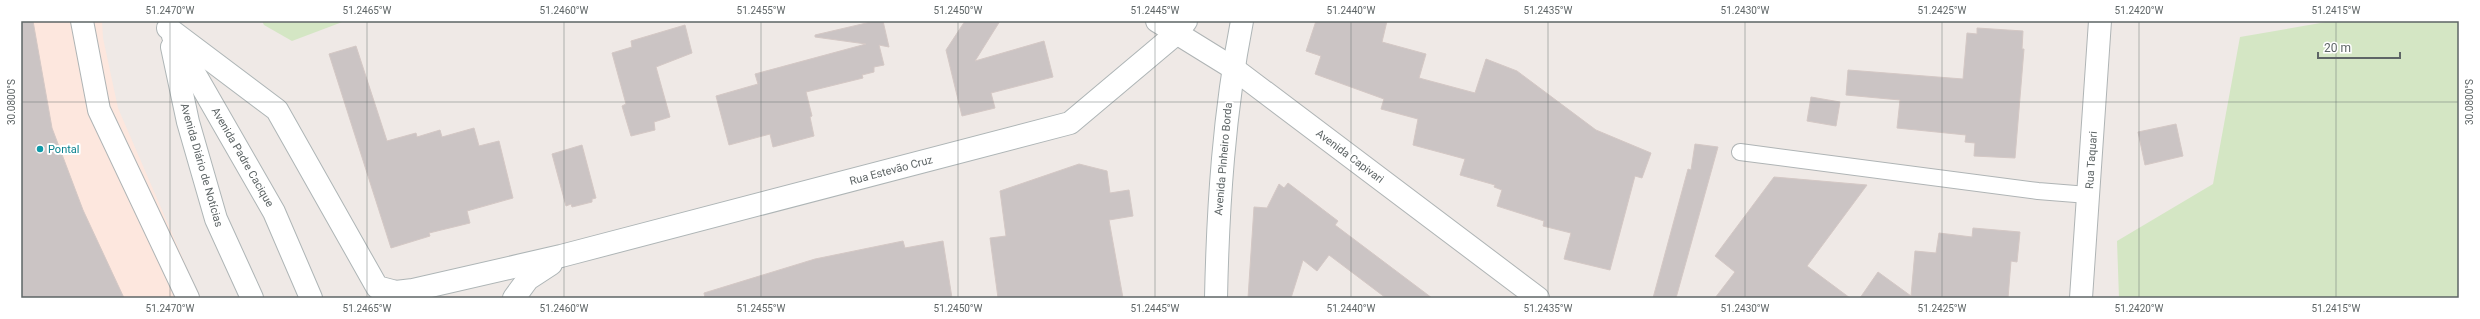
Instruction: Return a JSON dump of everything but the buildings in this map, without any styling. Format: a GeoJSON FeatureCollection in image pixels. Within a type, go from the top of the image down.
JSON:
{"type":"FeatureCollection","features":[{"type":"Feature","properties":{"kind":"main road"},"geometry":{"type":"LineString","coordinates":[[82,21],[99,110],[188,298]]}},
{"type":"Feature","properties":{"kind":"main road","name":"Avenida Capivari"},"geometry":{"type":"LineString","coordinates":[[1157,21],[1182,27],[1232,68],[1538,298]]}},
{"type":"Feature","properties":{"kind":"main road","name":"Avenida Pinheiro Borda"},"geometry":{"type":"LineString","coordinates":[[1216,298],[1218,198],[1232,68],[1242,21]]}},
{"type":"Feature","properties":{"kind":"main road","name":"Rua Taquari"},"geometry":{"type":"LineString","coordinates":[[2081,298],[2100,21]]}},
{"type":"Feature","properties":{"kind":"main road","name":"Rua Estevão Cruz"},"geometry":{"type":"LineString","coordinates":[[167,24],[278,110],[377,287],[396,292],[413,290],[561,256],[1070,123],[1182,27]]}},
{"type":"Feature","properties":{"kind":"main road","name":"Avenida Diário de Notícias"},"geometry":{"type":"LineString","coordinates":[[167,24],[188,122],[216,219],[252,298]]}},
{"type":"Feature","properties":{"kind":"main road","name":"Avenida Padre Cacique"},"geometry":{"type":"LineString","coordinates":[[167,24],[274,212],[311,298]]}},
{"type":"Feature","properties":{"kind":"main road"},"geometry":{"type":"LineString","coordinates":[[514,298],[528,279],[561,256]]}},
{"type":"Feature","properties":{"kind":"lane"},"geometry":{"type":"LineString","coordinates":[[1740,152],[2038,191],[2088,195]]}},
{"type":"Feature","properties":{"kind":"shaded area","name":"Pontal"},"geometry":{"type":"Polygon","coordinates":[[[21,21],[102,21],[103,38],[118,108],[200,298],[21,298],[21,21]]]}},
{"type":"Feature","properties":{"kind":"green space"},"geometry":{"type":"Polygon","coordinates":[[[262,21],[345,21],[292,41],[264,25],[262,21]]]}},
{"type":"Feature","properties":{"kind":"green space"},"geometry":{"type":"Polygon","coordinates":[[[2332,21],[2459,21],[2459,298],[2119,298],[2117,241],[2213,184],[2240,37],[2332,21]]]}},
{"type":"Feature","properties":{"kind":"place","name":"Pontal"},"geometry":{"type":"Point","coordinates":[40,149]}}]}
